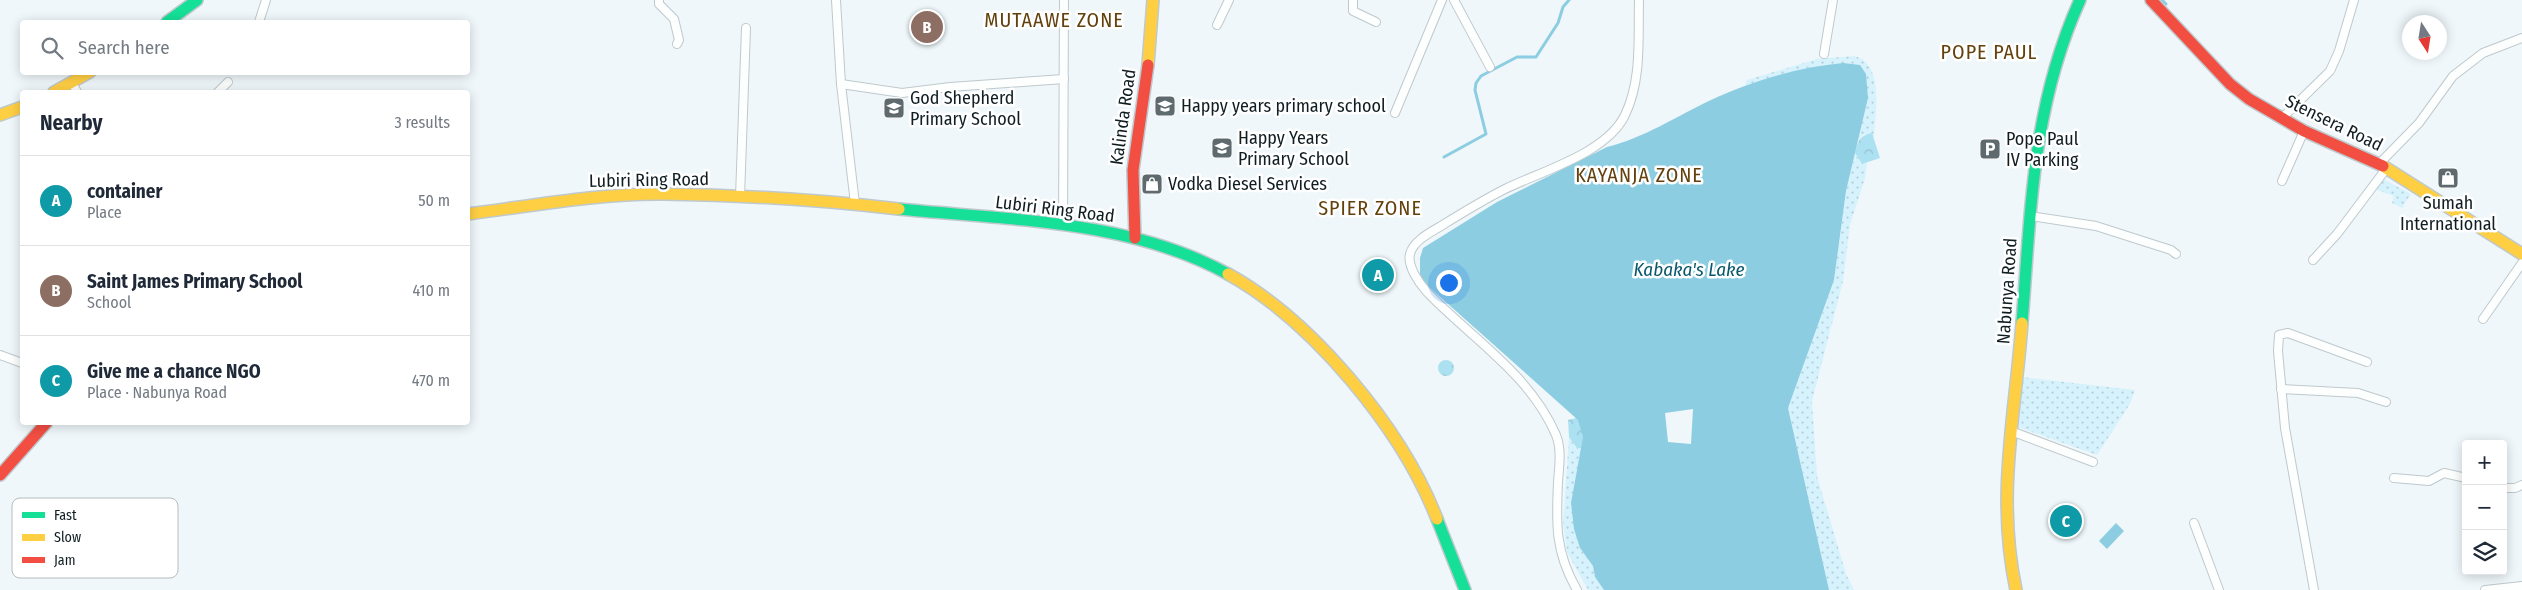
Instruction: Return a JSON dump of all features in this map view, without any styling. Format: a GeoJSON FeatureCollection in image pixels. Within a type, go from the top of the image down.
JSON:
{"type":"FeatureCollection","features":[{"type":"Feature","properties":{"kind":"main road"},"geometry":{"type":"LineString","coordinates":[[170,20],[197,0]]}},
{"type":"Feature","properties":{"kind":"main road","name":"Kalinda Road"},"geometry":{"type":"LineString","coordinates":[[1136,238],[1133,170],[1150,54],[1153,0]]}},
{"type":"Feature","properties":{"kind":"main road","name":"Nabunya Road"},"geometry":{"type":"LineString","coordinates":[[2016,590],[2006,538],[2004,487],[2021,340],[2030,216],[2046,100],[2060,52],[2080,0]]}},
{"type":"Feature","properties":{"kind":"main road","name":"Stensera Road"},"geometry":{"type":"LineString","coordinates":[[2151,0],[2230,84],[2304,131],[2382,166],[2522,254]]}},
{"type":"Feature","properties":{"kind":"main road"},"geometry":{"type":"LineString","coordinates":[[74,88],[87,75]]}},
{"type":"Feature","properties":{"kind":"main road"},"geometry":{"type":"LineString","coordinates":[[0,115],[20,108]]}},
{"type":"Feature","properties":{"kind":"main road","name":"Lubiri Ring Road"},"geometry":{"type":"LineString","coordinates":[[470,214],[566,200],[663,194],[855,204],[1063,226],[1136,238],[1204,261],[1246,284],[1286,314],[1339,365],[1397,442],[1425,488],[1465,590]]}},
{"type":"Feature","properties":{"kind":"main road"},"geometry":{"type":"LineString","coordinates":[[0,475],[44,425]]}},
{"type":"Feature","properties":{"kind":"street"},"geometry":{"type":"LineString","coordinates":[[260,20],[266,0]]}},
{"type":"Feature","properties":{"kind":"street"},"geometry":{"type":"LineString","coordinates":[[658,0],[659,4],[674,19],[679,40],[677,44]]}},
{"type":"Feature","properties":{"kind":"street"},"geometry":{"type":"LineString","coordinates":[[836,0],[840,84],[855,204]]}},
{"type":"Feature","properties":{"kind":"street"},"geometry":{"type":"LineString","coordinates":[[1063,226],[1064,0]]}},
{"type":"Feature","properties":{"kind":"street"},"geometry":{"type":"LineString","coordinates":[[1217,25],[1229,0]]}},
{"type":"Feature","properties":{"kind":"street"},"geometry":{"type":"LineString","coordinates":[[1353,0],[1353,11],[1376,22]]}},
{"type":"Feature","properties":{"kind":"street"},"geometry":{"type":"LineString","coordinates":[[1395,113],[1442,0]]}},
{"type":"Feature","properties":{"kind":"street"},"geometry":{"type":"LineString","coordinates":[[1454,0],[1490,67]]}},
{"type":"Feature","properties":{"kind":"street"},"geometry":{"type":"LineString","coordinates":[[1578,590],[1558,544],[1556,519],[1560,455],[1557,437],[1543,412],[1517,378],[1494,353],[1426,291],[1410,264],[1410,254],[1415,245],[1425,236],[1450,220],[1503,190],[1588,150],[1615,130],[1630,102],[1636,76],[1639,0]]}},
{"type":"Feature","properties":{"kind":"street"},"geometry":{"type":"LineString","coordinates":[[1824,54],[1833,0]]}},
{"type":"Feature","properties":{"kind":"street"},"geometry":{"type":"LineString","coordinates":[[2282,118],[2330,71],[2339,51],[2354,0]]}},
{"type":"Feature","properties":{"kind":"street"},"geometry":{"type":"LineString","coordinates":[[740,197],[746,28]]}},
{"type":"Feature","properties":{"kind":"street"},"geometry":{"type":"LineString","coordinates":[[2313,260],[2337,234],[2382,166],[2419,123],[2454,76],[2483,54],[2522,38]]}},
{"type":"Feature","properties":{"kind":"street"},"geometry":{"type":"LineString","coordinates":[[840,84],[902,93],[950,87],[1064,79]]}},
{"type":"Feature","properties":{"kind":"street"},"geometry":{"type":"LineString","coordinates":[[220,90],[228,82]]}},
{"type":"Feature","properties":{"kind":"street"},"geometry":{"type":"LineString","coordinates":[[2282,181],[2304,131]]}},
{"type":"Feature","properties":{"kind":"street"},"geometry":{"type":"LineString","coordinates":[[2030,216],[2096,226],[2171,250],[2176,254]]}},
{"type":"Feature","properties":{"kind":"street"},"geometry":{"type":"LineString","coordinates":[[2483,319],[2522,263]]}},
{"type":"Feature","properties":{"kind":"street"},"geometry":{"type":"LineString","coordinates":[[2314,590],[2284,428],[2278,340],[2282,333],[2288,333],[2367,362]]}},
{"type":"Feature","properties":{"kind":"street"},"geometry":{"type":"LineString","coordinates":[[0,355],[20,362]]}},
{"type":"Feature","properties":{"kind":"street"},"geometry":{"type":"LineString","coordinates":[[2280,389],[2358,393],[2386,402]]}},
{"type":"Feature","properties":{"kind":"street"},"geometry":{"type":"LineString","coordinates":[[2011,430],[2093,462]]}},
{"type":"Feature","properties":{"kind":"street"},"geometry":{"type":"LineString","coordinates":[[2394,478],[2429,481],[2444,473],[2462,477]]}},
{"type":"Feature","properties":{"kind":"street"},"geometry":{"type":"LineString","coordinates":[[2507,488],[2515,488],[2522,485]]}},
{"type":"Feature","properties":{"kind":"street"},"geometry":{"type":"LineString","coordinates":[[2194,523],[2219,590]]}},
{"type":"Feature","properties":{"kind":"street"},"geometry":{"type":"LineString","coordinates":[[2485,590],[2522,586]]}},
{"type":"Feature","properties":{"kind":"shaded area"},"geometry":{"type":"Polygon","coordinates":[[[1854,56],[1864,61],[1870,68],[1874,79],[1876,103],[1874,138],[1872,134],[1863,135],[1858,140],[1868,98],[1825,65],[1745,86],[1747,80],[1817,59],[1854,56]]]}},
{"type":"Feature","properties":{"kind":"shaded area"},"geometry":{"type":"Polygon","coordinates":[[[1855,153],[1861,163],[1867,162],[1865,178],[1850,225],[1843,281],[1812,401],[1817,476],[1846,574],[1854,590],[1829,590],[1788,408],[1834,280],[1846,191],[1855,153]]]}},
{"type":"Feature","properties":{"kind":"shaded area"},"geometry":{"type":"Polygon","coordinates":[[[2383,179],[2411,194],[2402,208],[2392,203],[2394,196],[2377,190],[2383,179]]]}},
{"type":"Feature","properties":{"kind":"shaded area"},"geometry":{"type":"Polygon","coordinates":[[[2022,377],[2135,390],[2130,404],[2097,455],[2018,427],[2022,377]]]}},
{"type":"Feature","properties":{"kind":"shaded area"},"geometry":{"type":"Polygon","coordinates":[[[1569,437],[1577,448],[1581,448],[1580,548],[1593,566],[1595,577],[1604,590],[1588,590],[1567,552],[1563,524],[1569,437]]]}},
{"type":"Feature","properties":{"kind":"green space"},"geometry":{"type":"Polygon","coordinates":[[[1872,133],[1880,158],[1862,164],[1855,153],[1857,145],[1862,137],[1872,133]]]}},
{"type":"Feature","properties":{"kind":"green space"},"geometry":{"type":"Polygon","coordinates":[[[1443,360],[1449,360],[1454,365],[1452,374],[1443,376],[1438,371],[1438,365],[1443,360]]]}},
{"type":"Feature","properties":{"kind":"green space"},"geometry":{"type":"Polygon","coordinates":[[[1585,416],[1587,448],[1577,448],[1569,437],[1568,420],[1585,416]]]}},
{"type":"Feature","properties":{"kind":"water","name":"Kabaka's Lake"},"geometry":{"type":"Polygon","coordinates":[[[1843,63],[1860,65],[1866,74],[1868,98],[1846,191],[1834,280],[1788,408],[1829,590],[1604,590],[1595,577],[1593,566],[1580,548],[1574,529],[1571,503],[1583,437],[1578,420],[1420,279],[1420,258],[1423,248],[1497,202],[1607,147],[1634,138],[1711,100],[1743,87],[1793,71],[1843,63]],[[1693,409],[1665,413],[1668,442],[1691,444],[1693,409]]]}},
{"type":"Feature","properties":{"kind":"water"},"geometry":{"type":"Polygon","coordinates":[[[2116,523],[2124,531],[2107,549],[2099,541],[2116,523]]]}},
{"type":"Feature","properties":{"kind":"waterway"},"geometry":{"type":"LineString","coordinates":[[1444,157],[1486,134],[1475,90],[1476,83],[1481,76],[1517,57],[1536,57],[1558,23],[1563,7],[1569,0]]}},
{"type":"Feature","properties":{"kind":"waterway"},"geometry":{"type":"LineString","coordinates":[[2162,0],[2166,4]]}},
{"type":"Feature","properties":{"kind":"traffic: fast"},"geometry":{"type":"LineString","coordinates":[[170,20],[197,0]]}},
{"type":"Feature","properties":{"kind":"traffic: fast"},"geometry":{"type":"LineString","coordinates":[[2022,323],[2036,158],[2043,119],[2052,79],[2064,40],[2080,0]]}},
{"type":"Feature","properties":{"kind":"traffic: fast"},"geometry":{"type":"LineString","coordinates":[[899,209],[1026,220],[1110,233],[1151,243],[1190,256],[1228,274]]}},
{"type":"Feature","properties":{"kind":"traffic: fast"},"geometry":{"type":"LineString","coordinates":[[1437,519],[1465,590]]}},
{"type":"Feature","properties":{"kind":"traffic: slow"},"geometry":{"type":"LineString","coordinates":[[1148,65],[1153,0]]}},
{"type":"Feature","properties":{"kind":"traffic: slow"},"geometry":{"type":"LineString","coordinates":[[58,90],[85,75]]}},
{"type":"Feature","properties":{"kind":"traffic: slow"},"geometry":{"type":"LineString","coordinates":[[0,115],[20,108]]}},
{"type":"Feature","properties":{"kind":"traffic: slow"},"geometry":{"type":"LineString","coordinates":[[2383,166],[2522,254]]}},
{"type":"Feature","properties":{"kind":"traffic: slow"},"geometry":{"type":"LineString","coordinates":[[470,214],[566,201],[640,194],[752,197],[899,209]]}},
{"type":"Feature","properties":{"kind":"traffic: slow"},"geometry":{"type":"LineString","coordinates":[[1228,274],[1260,294],[1292,319],[1351,380],[1378,414],[1402,449],[1437,519]]}},
{"type":"Feature","properties":{"kind":"traffic: slow"},"geometry":{"type":"LineString","coordinates":[[2016,590],[2010,555],[2007,489],[2022,323]]}},
{"type":"Feature","properties":{"kind":"traffic: jam"},"geometry":{"type":"LineString","coordinates":[[2151,0],[2230,84],[2249,99],[2304,131],[2383,166]]}},
{"type":"Feature","properties":{"kind":"traffic: jam"},"geometry":{"type":"LineString","coordinates":[[1135,238],[1133,170],[1148,65]]}},
{"type":"Feature","properties":{"kind":"traffic: jam"},"geometry":{"type":"LineString","coordinates":[[0,475],[44,425]]}},
{"type":"Feature","properties":{"kind":"place","name":"Saint James Primary School"},"geometry":{"type":"Point","coordinates":[927,27]}},
{"type":"Feature","properties":{"kind":"place","name":"Happy years primary school"},"geometry":{"type":"Point","coordinates":[1165,106]}},
{"type":"Feature","properties":{"kind":"place","name":"God Shepherd Primary School"},"geometry":{"type":"Point","coordinates":[894,108]}},
{"type":"Feature","properties":{"kind":"place","name":"Happy Years Primary School"},"geometry":{"type":"Point","coordinates":[1222,148]}},
{"type":"Feature","properties":{"kind":"place","name":"Pope Paul IV Parking"},"geometry":{"type":"Point","coordinates":[1990,149]}},
{"type":"Feature","properties":{"kind":"place","name":"Sumah International"},"geometry":{"type":"Point","coordinates":[2448,178]}},
{"type":"Feature","properties":{"kind":"place","name":"Vodka Diesel Services"},"geometry":{"type":"Point","coordinates":[1152,184]}},
{"type":"Feature","properties":{"kind":"place","name":"container"},"geometry":{"type":"Point","coordinates":[1378,275]}},
{"type":"Feature","properties":{"kind":"place","name":"Give me a chance NGO"},"geometry":{"type":"Point","coordinates":[2066,521]}},
{"type":"Feature","properties":{"kind":"district","name":"MUTAAWE ZONE"},"geometry":{"type":"Point","coordinates":[1054,20]}},
{"type":"Feature","properties":{"kind":"district","name":"POPE PAUL"},"geometry":{"type":"Point","coordinates":[1989,52]}},
{"type":"Feature","properties":{"kind":"district","name":"KAYANJA ZONE"},"geometry":{"type":"Point","coordinates":[1639,175]}},
{"type":"Feature","properties":{"kind":"district","name":"SPIER ZONE"},"geometry":{"type":"Point","coordinates":[1370,208]}}]}
